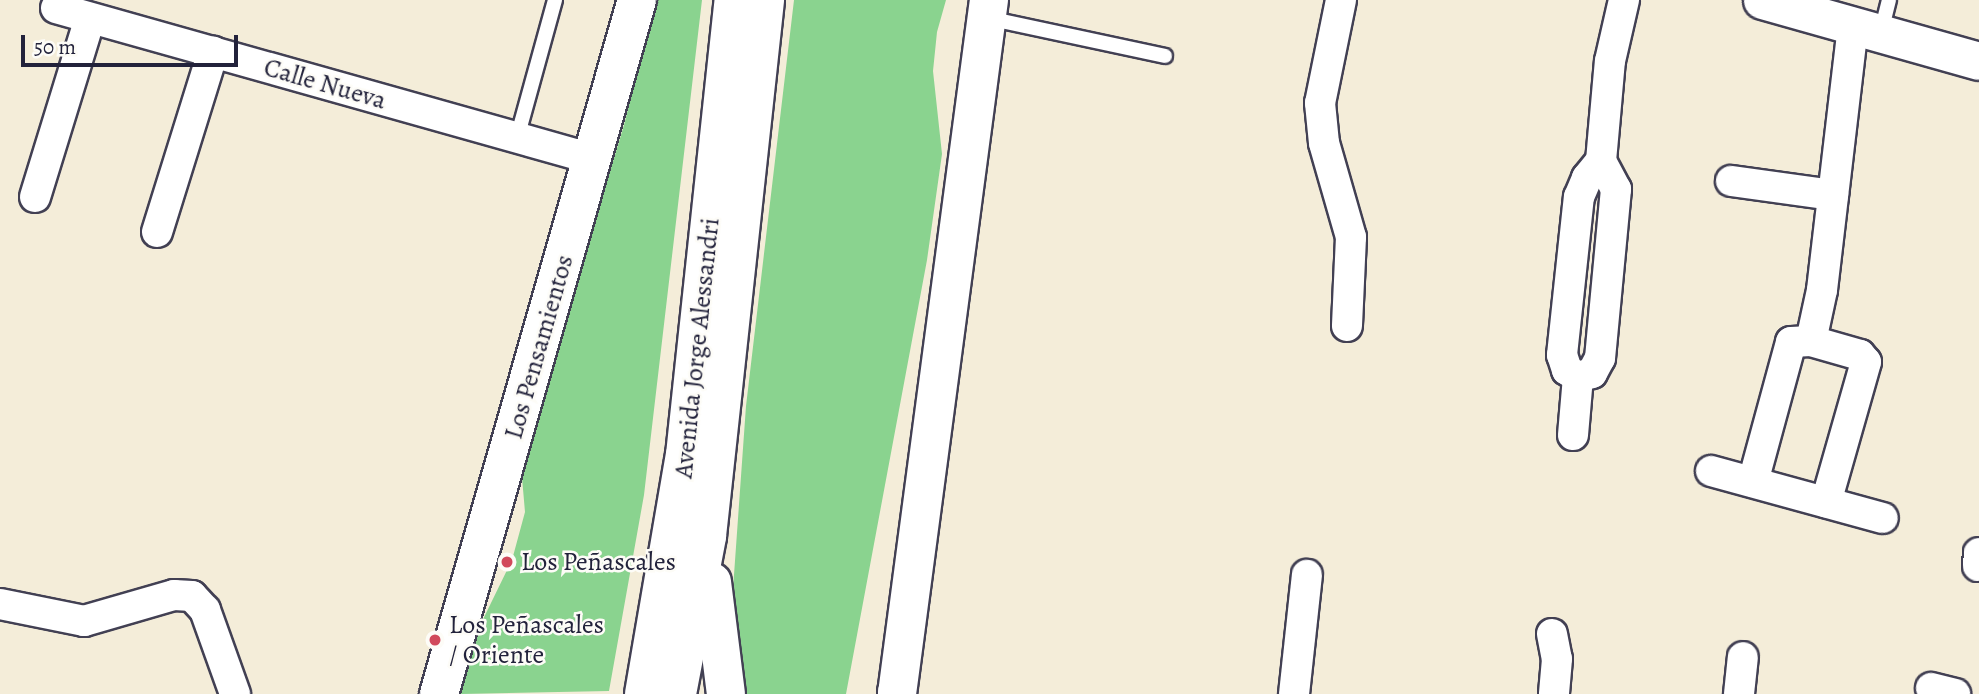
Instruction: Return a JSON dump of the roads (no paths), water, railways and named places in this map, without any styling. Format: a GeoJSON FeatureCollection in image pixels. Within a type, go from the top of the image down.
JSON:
{"type":"FeatureCollection","features":[{"type":"Feature","properties":{"kind":"main road","name":"Los Pensamientos"},"geometry":{"type":"LineString","coordinates":[[439,694],[637,0]]}},
{"type":"Feature","properties":{"kind":"main road","name":"Avenida Jorge Alessandri"},"geometry":{"type":"LineString","coordinates":[[644,694],[685,454],[734,0]]}},
{"type":"Feature","properties":{"kind":"main road","name":"Avenida Jorge Alessandri"},"geometry":{"type":"LineString","coordinates":[[677,694],[707,536],[765,0]]}},
{"type":"Feature","properties":{"kind":"main road"},"geometry":{"type":"LineString","coordinates":[[903,694],[940,360],[962,229],[988,9]]}},
{"type":"Feature","properties":{"kind":"main road"},"geometry":{"type":"LineString","coordinates":[[707,536],[726,694]]}},
{"type":"Feature","properties":{"kind":"street"},"geometry":{"type":"LineString","coordinates":[[1341,0],[1324,82],[1320,126],[1351,237],[1347,326]]}},
{"type":"Feature","properties":{"kind":"street"},"geometry":{"type":"LineString","coordinates":[[1573,435],[1578,377],[1592,373],[1600,358],[1616,190],[1601,161],[1610,61],[1624,0]]}},
{"type":"Feature","properties":{"kind":"street"},"geometry":{"type":"LineString","coordinates":[[1762,0],[1874,20],[1979,61]]}},
{"type":"Feature","properties":{"kind":"street","name":"Calle Nueva"},"geometry":{"type":"LineString","coordinates":[[56,8],[593,159]]}},
{"type":"Feature","properties":{"kind":"street"},"geometry":{"type":"LineString","coordinates":[[35,197],[90,18]]}},
{"type":"Feature","properties":{"kind":"street"},"geometry":{"type":"LineString","coordinates":[[1811,341],[1833,195],[1874,20]]}},
{"type":"Feature","properties":{"kind":"street"},"geometry":{"type":"LineString","coordinates":[[156,232],[214,52]]}},
{"type":"Feature","properties":{"kind":"street"},"geometry":{"type":"LineString","coordinates":[[1731,181],[1833,195]]}},
{"type":"Feature","properties":{"kind":"street"},"geometry":{"type":"LineString","coordinates":[[1753,482],[1791,342],[1811,341],[1860,355],[1866,362],[1826,502]]}},
{"type":"Feature","properties":{"kind":"street"},"geometry":{"type":"LineString","coordinates":[[1711,471],[1884,518]]}},
{"type":"Feature","properties":{"kind":"street"},"geometry":{"type":"LineString","coordinates":[[1294,694],[1307,575]]}},
{"type":"Feature","properties":{"kind":"street"},"geometry":{"type":"LineString","coordinates":[[0,604],[84,621],[174,595],[191,596],[205,610],[235,694]]}},
{"type":"Feature","properties":{"kind":"street"},"geometry":{"type":"LineString","coordinates":[[1552,634],[1558,659],[1554,694]]}},
{"type":"Feature","properties":{"kind":"street"},"geometry":{"type":"LineString","coordinates":[[1739,694],[1743,657]]}},
{"type":"Feature","properties":{"kind":"lane"},"geometry":{"type":"LineString","coordinates":[[517,138],[555,0]]}},
{"type":"Feature","properties":{"kind":"lane"},"geometry":{"type":"LineString","coordinates":[[988,9],[1165,56]]}},
{"type":"Feature","properties":{"kind":"place","name":"Los Peñascales"},"geometry":{"type":"Point","coordinates":[507,562]}},
{"type":"Feature","properties":{"kind":"place","name":"Los Peñascales / Oriente"},"geometry":{"type":"Point","coordinates":[435,640]}}]}
